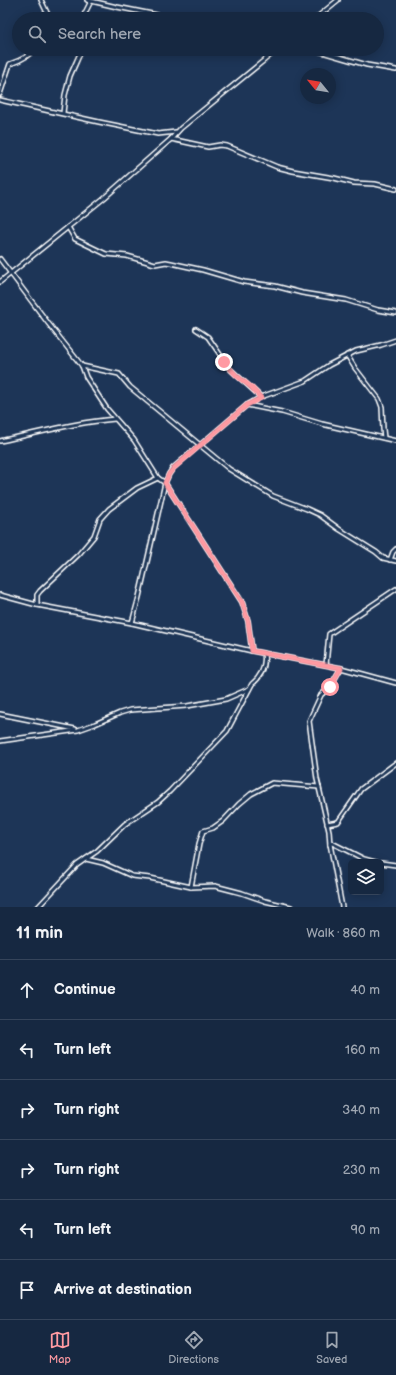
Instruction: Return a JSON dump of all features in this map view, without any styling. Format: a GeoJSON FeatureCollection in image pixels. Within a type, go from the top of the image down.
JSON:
{"type":"FeatureCollection","features":[{"type":"Feature","properties":{"kind":"street"},"geometry":{"type":"LineString","coordinates":[[41,0],[47,12]]}},
{"type":"Feature","properties":{"kind":"street"},"geometry":{"type":"LineString","coordinates":[[87,0],[144,12]]}},
{"type":"Feature","properties":{"kind":"street"},"geometry":{"type":"LineString","coordinates":[[323,12],[338,0]]}},
{"type":"Feature","properties":{"kind":"street"},"geometry":{"type":"LineString","coordinates":[[86,12],[92,1]]}},
{"type":"Feature","properties":{"kind":"street"},"geometry":{"type":"LineString","coordinates":[[0,94],[10,64],[27,56]]}},
{"type":"Feature","properties":{"kind":"street"},"geometry":{"type":"LineString","coordinates":[[63,113],[65,95],[70,76],[79,56]]}},
{"type":"Feature","properties":{"kind":"street"},"geometry":{"type":"LineString","coordinates":[[0,282],[68,227],[171,139],[177,132],[269,56]]}},
{"type":"Feature","properties":{"kind":"street"},"geometry":{"type":"LineString","coordinates":[[336,56],[367,65],[396,70]]}},
{"type":"Feature","properties":{"kind":"street"},"geometry":{"type":"LineString","coordinates":[[0,81],[3,84]]}},
{"type":"Feature","properties":{"kind":"street"},"geometry":{"type":"LineString","coordinates":[[0,100],[158,134],[177,132]]}},
{"type":"Feature","properties":{"kind":"street"},"geometry":{"type":"LineString","coordinates":[[171,139],[208,147],[220,145],[227,146],[282,169],[354,183],[375,184],[396,190]]}},
{"type":"Feature","properties":{"kind":"street"},"geometry":{"type":"LineString","coordinates":[[68,227],[75,239],[106,254],[127,256],[155,264],[166,262],[172,263],[244,282],[275,286],[302,293],[346,300],[378,310],[396,313]]}},
{"type":"Feature","properties":{"kind":"street"},"geometry":{"type":"LineString","coordinates":[[0,259],[12,273],[19,286],[82,366],[86,377],[115,419],[134,440],[158,478],[165,483],[242,602],[248,621],[252,651]]}},
{"type":"Feature","properties":{"kind":"street"},"geometry":{"type":"LineString","coordinates":[[196,329],[208,337],[230,369],[261,398]]}},
{"type":"Feature","properties":{"kind":"street"},"geometry":{"type":"LineString","coordinates":[[132,623],[165,483],[169,474],[174,468],[247,405],[305,381],[329,365],[356,351],[396,340]]}},
{"type":"Feature","properties":{"kind":"street"},"geometry":{"type":"LineString","coordinates":[[347,355],[379,399],[382,407],[384,438]]}},
{"type":"Feature","properties":{"kind":"street"},"geometry":{"type":"LineString","coordinates":[[82,366],[118,374],[130,387],[201,444],[229,469],[273,496],[307,508],[320,515],[383,558],[396,561]]}},
{"type":"Feature","properties":{"kind":"street"},"geometry":{"type":"LineString","coordinates":[[247,405],[282,412],[322,424],[396,441]]}},
{"type":"Feature","properties":{"kind":"street"},"geometry":{"type":"LineString","coordinates":[[0,441],[58,427],[97,420],[115,419]]}},
{"type":"Feature","properties":{"kind":"street"},"geometry":{"type":"LineString","coordinates":[[37,605],[37,596],[40,592],[79,554],[94,536],[103,514],[129,493],[158,478]]}},
{"type":"Feature","properties":{"kind":"street"},"geometry":{"type":"LineString","coordinates":[[390,560],[396,549]]}},
{"type":"Feature","properties":{"kind":"street"},"geometry":{"type":"LineString","coordinates":[[326,665],[329,634],[396,589]]}},
{"type":"Feature","properties":{"kind":"street"},"geometry":{"type":"LineString","coordinates":[[0,595],[37,605],[132,623],[252,651],[341,668],[396,683]]}},
{"type":"Feature","properties":{"kind":"street"},"geometry":{"type":"LineString","coordinates":[[38,907],[77,865],[103,846],[125,824],[158,802],[170,791],[227,731],[249,689],[262,672],[265,662],[264,653]]}},
{"type":"Feature","properties":{"kind":"street"},"geometry":{"type":"LineString","coordinates":[[341,668],[330,687],[321,695],[309,721],[318,786],[327,824],[342,907]]}},
{"type":"Feature","properties":{"kind":"street"},"geometry":{"type":"LineString","coordinates":[[0,741],[78,730],[120,712],[187,706],[226,699],[249,689]]}},
{"type":"Feature","properties":{"kind":"street"},"geometry":{"type":"LineString","coordinates":[[0,714],[78,730]]}},
{"type":"Feature","properties":{"kind":"street"},"geometry":{"type":"LineString","coordinates":[[327,824],[338,822],[362,789],[396,763]]}},
{"type":"Feature","properties":{"kind":"street"},"geometry":{"type":"LineString","coordinates":[[191,887],[203,831],[213,828],[223,821],[251,794],[272,783],[318,786]]}},
{"type":"Feature","properties":{"kind":"street"},"geometry":{"type":"LineString","coordinates":[[330,845],[332,843],[364,859]]}},
{"type":"Feature","properties":{"kind":"street"},"geometry":{"type":"LineString","coordinates":[[86,859],[103,863],[132,876],[150,878],[191,887],[215,886],[291,907]]}},
{"type":"Feature","properties":{"kind":"street"},"geometry":{"type":"LineString","coordinates":[[384,863],[396,865]]}},
{"type":"Feature","properties":{"kind":"route"},"geometry":{"type":"LineString","coordinates":[[224,362],[261,398],[247,405],[201,444],[174,468],[169,474],[165,483],[190,524],[242,602],[250,630],[252,651],[341,668],[330,687]]}}]}
